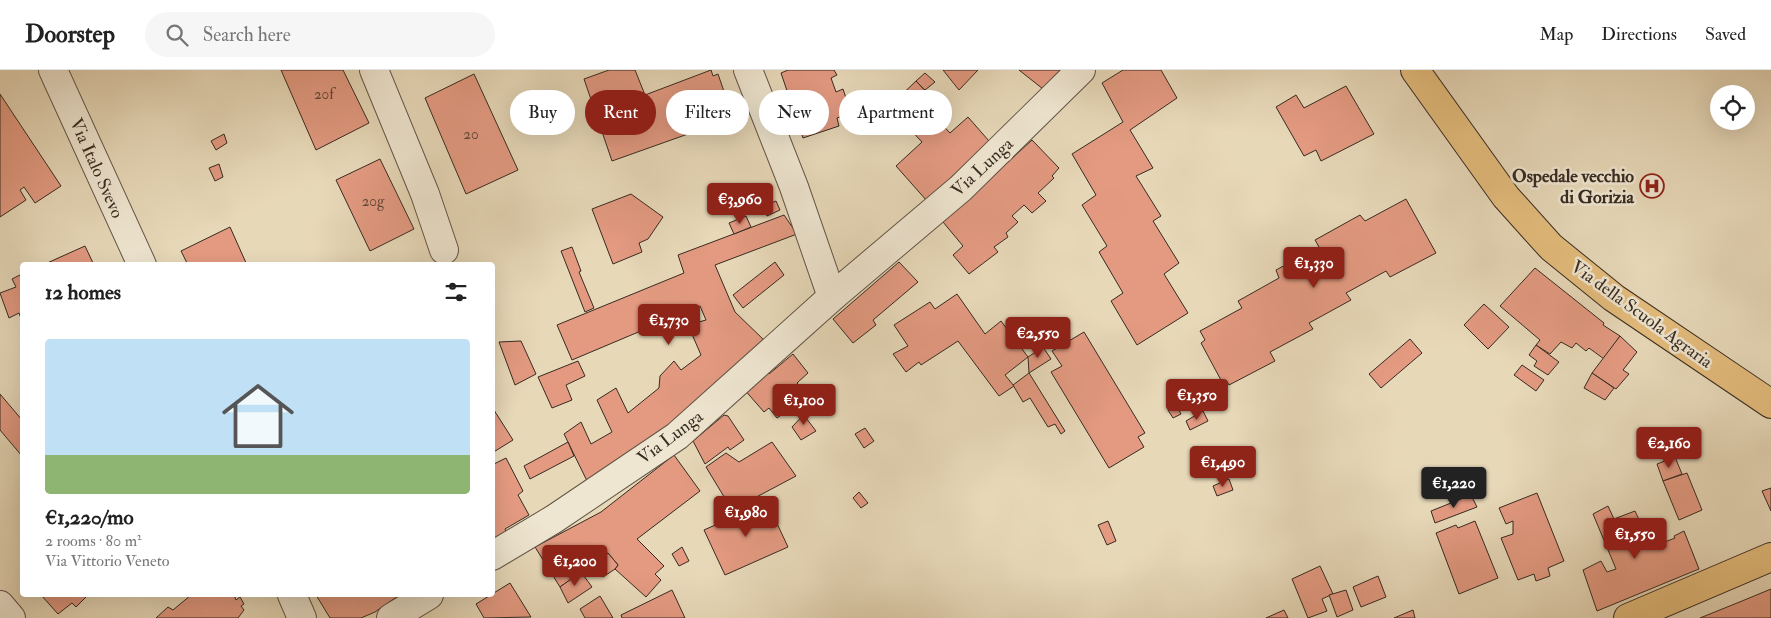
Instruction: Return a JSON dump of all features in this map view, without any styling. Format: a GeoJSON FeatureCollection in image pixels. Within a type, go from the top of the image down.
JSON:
{"type":"FeatureCollection","features":[{"type":"Feature","properties":{"kind":"main road","name":"Via della Scuola Agraria"},"geometry":{"type":"LineString","coordinates":[[1415,70],[1506,197],[1551,247],[1614,298],[1771,404]]}},
{"type":"Feature","properties":{"kind":"main road"},"geometry":{"type":"LineString","coordinates":[[1628,618],[1771,557]]}},
{"type":"Feature","properties":{"kind":"street","name":"Via Italo Svevo"},"geometry":{"type":"LineString","coordinates":[[53,70],[141,262]]}},
{"type":"Feature","properties":{"kind":"street"},"geometry":{"type":"LineString","coordinates":[[374,70],[426,194],[444,250]]}},
{"type":"Feature","properties":{"kind":"street"},"geometry":{"type":"LineString","coordinates":[[748,70],[794,187],[832,298]]}},
{"type":"Feature","properties":{"kind":"street","name":"Via Lunga"},"geometry":{"type":"LineString","coordinates":[[495,554],[554,519],[677,436],[832,298],[961,188],[1081,70]]}},
{"type":"Feature","properties":{"kind":"street"},"geometry":{"type":"LineString","coordinates":[[293,597],[302,618]]}},
{"type":"Feature","properties":{"kind":"street"},"geometry":{"type":"LineString","coordinates":[[391,618],[425,597]]}},
{"type":"Feature","properties":{"kind":"street"},"geometry":{"type":"LineString","coordinates":[[0,605],[11,618]]}},
{"type":"Feature","properties":{"kind":"building"},"geometry":{"type":"Polygon","coordinates":[[[281,70],[343,70],[369,123],[316,150],[281,70]]]}},
{"type":"Feature","properties":{"kind":"building"},"geometry":{"type":"Polygon","coordinates":[[[609,70],[635,70],[643,90],[588,90],[584,79],[609,70]]]}},
{"type":"Feature","properties":{"kind":"building"},"geometry":{"type":"Polygon","coordinates":[[[711,70],[713,76],[718,74],[723,90],[666,90],[666,135],[685,135],[612,161],[603,135],[656,135],[656,91],[711,70]]]}},
{"type":"Feature","properties":{"kind":"building"},"geometry":{"type":"Polygon","coordinates":[[[788,70],[834,70],[837,75],[831,78],[836,92],[839,91],[839,117],[837,118],[839,126],[829,129],[829,90],[787,90],[781,73],[788,70]]]}},
{"type":"Feature","properties":{"kind":"building"},"geometry":{"type":"Polygon","coordinates":[[[943,70],[978,70],[959,90],[943,70]]]}},
{"type":"Feature","properties":{"kind":"building"},"geometry":{"type":"Polygon","coordinates":[[[1019,70],[1060,70],[1043,89],[1019,70]]]}},
{"type":"Feature","properties":{"kind":"building"},"geometry":{"type":"Polygon","coordinates":[[[1123,70],[1161,70],[1177,98],[1130,130],[1153,168],[1136,176],[1161,216],[1153,221],[1179,263],[1164,274],[1188,313],[1137,345],[1111,301],[1123,293],[1099,252],[1107,246],[1082,205],[1096,195],[1072,154],[1123,122],[1102,83],[1123,70]]]}},
{"type":"Feature","properties":{"kind":"building"},"geometry":{"type":"Polygon","coordinates":[[[925,73],[935,82],[925,90],[916,81],[925,73]]]}},
{"type":"Feature","properties":{"kind":"building"},"geometry":{"type":"Polygon","coordinates":[[[474,74],[518,170],[466,194],[425,98],[474,74]]]}},
{"type":"Feature","properties":{"kind":"building"},"geometry":{"type":"Polygon","coordinates":[[[916,81],[924,90],[907,90],[916,81]]]}},
{"type":"Feature","properties":{"kind":"building"},"geometry":{"type":"Polygon","coordinates":[[[1346,86],[1374,134],[1321,161],[1316,150],[1304,156],[1276,107],[1296,95],[1304,108],[1346,86]]]}},
{"type":"Feature","properties":{"kind":"building"},"geometry":{"type":"Polygon","coordinates":[[[0,94],[61,186],[35,203],[24,187],[20,190],[26,200],[0,217],[0,94]]]}},
{"type":"Feature","properties":{"kind":"building"},"geometry":{"type":"Polygon","coordinates":[[[968,117],[989,141],[927,201],[896,166],[922,142],[915,135],[952,135],[952,131],[968,117]]]}},
{"type":"Feature","properties":{"kind":"building"},"geometry":{"type":"Polygon","coordinates":[[[224,134],[227,143],[216,150],[211,141],[224,134]]]}},
{"type":"Feature","properties":{"kind":"building"},"geometry":{"type":"Polygon","coordinates":[[[1032,140],[1059,168],[1052,176],[1054,178],[1038,193],[1046,201],[1032,213],[1024,205],[1012,216],[1018,222],[1006,233],[1008,237],[994,247],[998,252],[969,274],[953,255],[963,246],[943,222],[1032,140]]]}},
{"type":"Feature","properties":{"kind":"building"},"geometry":{"type":"Polygon","coordinates":[[[380,159],[414,229],[370,251],[336,180],[380,159]]]}},
{"type":"Feature","properties":{"kind":"building"},"geometry":{"type":"Polygon","coordinates":[[[219,164],[223,177],[215,181],[209,168],[219,164]]]}},
{"type":"Feature","properties":{"kind":"building"},"geometry":{"type":"Polygon","coordinates":[[[631,194],[663,217],[648,239],[639,243],[642,252],[613,264],[592,209],[631,194]]]}},
{"type":"Feature","properties":{"kind":"building"},"geometry":{"type":"Polygon","coordinates":[[[1406,199],[1436,253],[1390,277],[1386,271],[1346,293],[1351,300],[1309,323],[1313,329],[1270,352],[1275,361],[1229,385],[1226,380],[1222,382],[1201,343],[1205,340],[1200,331],[1242,308],[1238,301],[1279,278],[1276,270],[1319,247],[1315,240],[1360,215],[1365,221],[1406,199]]]}},
{"type":"Feature","properties":{"kind":"building"},"geometry":{"type":"Polygon","coordinates":[[[776,201],[780,210],[767,216],[763,206],[776,201]]]}},
{"type":"Feature","properties":{"kind":"building"},"geometry":{"type":"Polygon","coordinates":[[[784,215],[797,234],[715,265],[735,312],[766,342],[684,417],[589,485],[564,434],[581,422],[591,444],[612,432],[597,400],[616,388],[628,413],[659,388],[660,376],[674,361],[681,370],[701,355],[688,325],[706,320],[700,306],[572,360],[557,325],[684,273],[678,255],[784,215]]]}},
{"type":"Feature","properties":{"kind":"building"},"geometry":{"type":"Polygon","coordinates":[[[746,216],[751,227],[734,234],[729,223],[746,216]]]}},
{"type":"Feature","properties":{"kind":"building"},"geometry":{"type":"Polygon","coordinates":[[[230,227],[246,262],[186,262],[181,251],[230,227]]]}},
{"type":"Feature","properties":{"kind":"building"},"geometry":{"type":"Polygon","coordinates":[[[85,246],[93,262],[50,262],[85,246]]]}},
{"type":"Feature","properties":{"kind":"building"},"geometry":{"type":"Polygon","coordinates":[[[572,247],[581,271],[579,272],[594,308],[585,312],[561,251],[572,247]]]}},
{"type":"Feature","properties":{"kind":"building"},"geometry":{"type":"Polygon","coordinates":[[[775,262],[784,275],[743,308],[733,295],[775,262]]]}},
{"type":"Feature","properties":{"kind":"building"},"geometry":{"type":"Polygon","coordinates":[[[899,262],[918,282],[873,320],[876,325],[853,343],[833,319],[899,262]]]}},
{"type":"Feature","properties":{"kind":"building"},"geometry":{"type":"Polygon","coordinates":[[[1535,268],[1604,323],[1603,325],[1620,336],[1604,359],[1589,348],[1586,351],[1576,343],[1572,348],[1561,342],[1550,354],[1536,345],[1540,340],[1500,306],[1535,268]]]}},
{"type":"Feature","properties":{"kind":"building"},"geometry":{"type":"Polygon","coordinates":[[[20,275],[20,316],[19,313],[9,318],[0,293],[16,287],[12,279],[20,275]]]}},
{"type":"Feature","properties":{"kind":"building"},"geometry":{"type":"Polygon","coordinates":[[[957,294],[985,334],[1001,321],[1028,357],[1005,375],[1014,386],[999,396],[958,341],[921,365],[919,362],[906,372],[893,354],[908,346],[894,325],[930,302],[935,309],[957,294]]]}},
{"type":"Feature","properties":{"kind":"building"},"geometry":{"type":"Polygon","coordinates":[[[1484,304],[1509,327],[1488,349],[1464,325],[1484,304]]]}},
{"type":"Feature","properties":{"kind":"building"},"geometry":{"type":"Polygon","coordinates":[[[1084,332],[1145,433],[1138,437],[1144,447],[1109,468],[1051,372],[1062,366],[1052,351],[1084,332]]]}},
{"type":"Feature","properties":{"kind":"building"},"geometry":{"type":"Polygon","coordinates":[[[1620,336],[1637,352],[1623,370],[1629,374],[1616,389],[1592,373],[1620,336]]]}},
{"type":"Feature","properties":{"kind":"building"},"geometry":{"type":"Polygon","coordinates":[[[1410,339],[1422,353],[1381,388],[1369,374],[1410,339]]]}},
{"type":"Feature","properties":{"kind":"building"},"geometry":{"type":"Polygon","coordinates":[[[521,341],[536,374],[515,385],[499,342],[521,341]]]}},
{"type":"Feature","properties":{"kind":"building"},"geometry":{"type":"Polygon","coordinates":[[[1536,345],[1559,362],[1548,375],[1534,366],[1537,361],[1529,355],[1536,345]]]}},
{"type":"Feature","properties":{"kind":"building"},"geometry":{"type":"Polygon","coordinates":[[[1043,347],[1051,359],[1029,373],[1028,357],[1043,347]]]}},
{"type":"Feature","properties":{"kind":"building"},"geometry":{"type":"Polygon","coordinates":[[[793,354],[808,373],[797,383],[803,389],[799,393],[811,407],[802,414],[794,406],[777,418],[769,408],[764,412],[743,388],[764,369],[769,374],[793,354]]]}},
{"type":"Feature","properties":{"kind":"building"},"geometry":{"type":"Polygon","coordinates":[[[578,361],[585,376],[566,385],[572,400],[552,408],[538,377],[578,361]]]}},
{"type":"Feature","properties":{"kind":"building"},"geometry":{"type":"Polygon","coordinates":[[[1522,365],[1544,380],[1536,391],[1514,375],[1522,365]]]}},
{"type":"Feature","properties":{"kind":"building"},"geometry":{"type":"Polygon","coordinates":[[[1029,373],[1065,431],[1061,434],[1055,424],[1048,427],[1030,398],[1023,402],[1013,385],[1029,373]]]}},
{"type":"Feature","properties":{"kind":"building"},"geometry":{"type":"Polygon","coordinates":[[[1592,373],[1614,388],[1605,400],[1584,388],[1592,373]]]}},
{"type":"Feature","properties":{"kind":"building"},"geometry":{"type":"Polygon","coordinates":[[[0,394],[20,418],[20,454],[0,430],[0,394]]]}},
{"type":"Feature","properties":{"kind":"building"},"geometry":{"type":"Polygon","coordinates":[[[1176,405],[1181,414],[1173,418],[1168,410],[1176,405]]]}},
{"type":"Feature","properties":{"kind":"building"},"geometry":{"type":"Polygon","coordinates":[[[811,407],[813,413],[806,418],[816,431],[801,440],[792,427],[811,407]]]}},
{"type":"Feature","properties":{"kind":"building"},"geometry":{"type":"Polygon","coordinates":[[[1203,411],[1208,421],[1190,430],[1186,421],[1203,411]]]}},
{"type":"Feature","properties":{"kind":"building"},"geometry":{"type":"Polygon","coordinates":[[[495,412],[513,440],[495,451],[495,412]]]}},
{"type":"Feature","properties":{"kind":"building"},"geometry":{"type":"Polygon","coordinates":[[[724,415],[728,416],[744,440],[730,450],[728,447],[705,464],[693,441],[724,415]]]}},
{"type":"Feature","properties":{"kind":"building"},"geometry":{"type":"Polygon","coordinates":[[[865,428],[874,441],[864,448],[855,434],[865,428]]]}},
{"type":"Feature","properties":{"kind":"building"},"geometry":{"type":"Polygon","coordinates":[[[568,442],[574,456],[530,479],[524,466],[568,442]]]}},
{"type":"Feature","properties":{"kind":"building"},"geometry":{"type":"Polygon","coordinates":[[[772,442],[796,476],[732,510],[706,467],[726,453],[739,462],[772,442]]]}},
{"type":"Feature","properties":{"kind":"building"},"geometry":{"type":"Polygon","coordinates":[[[674,455],[700,491],[637,539],[664,566],[655,574],[661,580],[646,597],[615,569],[618,565],[608,553],[560,587],[535,547],[601,512],[674,455]]]}},
{"type":"Feature","properties":{"kind":"building"},"geometry":{"type":"Polygon","coordinates":[[[1675,457],[1682,474],[1663,481],[1657,464],[1675,457]]]}},
{"type":"Feature","properties":{"kind":"building"},"geometry":{"type":"Polygon","coordinates":[[[506,458],[523,491],[518,495],[529,515],[505,529],[507,535],[495,542],[495,464],[506,458]]]}},
{"type":"Feature","properties":{"kind":"building"},"geometry":{"type":"Polygon","coordinates":[[[1687,473],[1702,510],[1679,520],[1663,481],[1687,473]]]}},
{"type":"Feature","properties":{"kind":"building"},"geometry":{"type":"Polygon","coordinates":[[[1229,479],[1233,490],[1217,496],[1213,486],[1229,479]]]}},
{"type":"Feature","properties":{"kind":"building"},"geometry":{"type":"Polygon","coordinates":[[[1771,488],[1771,511],[1762,491],[1771,488]]]}},
{"type":"Feature","properties":{"kind":"building"},"geometry":{"type":"Polygon","coordinates":[[[859,492],[868,503],[861,508],[853,498],[859,492]]]}},
{"type":"Feature","properties":{"kind":"building"},"geometry":{"type":"Polygon","coordinates":[[[1537,493],[1564,561],[1548,568],[1550,576],[1536,581],[1534,574],[1518,580],[1501,538],[1513,534],[1513,521],[1506,524],[1499,508],[1537,493]]]}},
{"type":"Feature","properties":{"kind":"building"},"geometry":{"type":"Polygon","coordinates":[[[1471,495],[1477,507],[1435,523],[1431,511],[1471,495]]]}},
{"type":"Feature","properties":{"kind":"building"},"geometry":{"type":"Polygon","coordinates":[[[767,502],[788,547],[725,575],[704,530],[767,502]]]}},
{"type":"Feature","properties":{"kind":"building"},"geometry":{"type":"Polygon","coordinates":[[[1608,506],[1614,519],[1635,511],[1652,547],[1675,538],[1674,536],[1684,531],[1699,569],[1597,611],[1583,570],[1601,561],[1607,572],[1616,569],[1593,514],[1608,506]]]}},
{"type":"Feature","properties":{"kind":"building"},"geometry":{"type":"Polygon","coordinates":[[[1108,521],[1116,541],[1107,545],[1098,525],[1108,521]]]}},
{"type":"Feature","properties":{"kind":"building"},"geometry":{"type":"Polygon","coordinates":[[[1475,521],[1498,578],[1459,594],[1436,533],[1456,525],[1458,528],[1475,521]]]}},
{"type":"Feature","properties":{"kind":"building"},"geometry":{"type":"Polygon","coordinates":[[[682,547],[689,561],[679,566],[672,554],[682,547]]]}},
{"type":"Feature","properties":{"kind":"building"},"geometry":{"type":"Polygon","coordinates":[[[608,553],[618,565],[603,577],[597,568],[607,560],[602,557],[608,553]]]}},
{"type":"Feature","properties":{"kind":"building"},"geometry":{"type":"Polygon","coordinates":[[[1320,566],[1333,594],[1322,599],[1327,611],[1308,618],[1292,579],[1320,566]]]}},
{"type":"Feature","properties":{"kind":"building"},"geometry":{"type":"Polygon","coordinates":[[[581,572],[592,587],[568,603],[560,587],[581,572]]]}},
{"type":"Feature","properties":{"kind":"building"},"geometry":{"type":"Polygon","coordinates":[[[1378,576],[1386,597],[1361,607],[1353,587],[1378,576]]]}},
{"type":"Feature","properties":{"kind":"building"},"geometry":{"type":"Polygon","coordinates":[[[510,583],[531,617],[484,618],[476,604],[487,597],[495,597],[495,592],[510,583]]]}},
{"type":"Feature","properties":{"kind":"building"},"geometry":{"type":"Polygon","coordinates":[[[1771,589],[1771,618],[1700,618],[1742,601],[1771,589]]]}},
{"type":"Feature","properties":{"kind":"building"},"geometry":{"type":"Polygon","coordinates":[[[672,590],[685,618],[622,618],[621,615],[672,590]]]}},
{"type":"Feature","properties":{"kind":"building"},"geometry":{"type":"Polygon","coordinates":[[[1346,590],[1353,610],[1337,617],[1329,595],[1346,590]]]}},
{"type":"Feature","properties":{"kind":"building"},"geometry":{"type":"Polygon","coordinates":[[[600,596],[613,618],[585,618],[580,609],[600,596]]]}},
{"type":"Feature","properties":{"kind":"building"},"geometry":{"type":"Polygon","coordinates":[[[43,597],[86,597],[76,607],[72,603],[58,614],[43,597]]]}},
{"type":"Feature","properties":{"kind":"building"},"geometry":{"type":"Polygon","coordinates":[[[189,597],[235,597],[236,600],[240,597],[244,604],[241,606],[244,610],[238,618],[156,618],[168,607],[173,610],[189,597]]]}},
{"type":"Feature","properties":{"kind":"building"},"geometry":{"type":"Polygon","coordinates":[[[317,597],[397,597],[375,612],[361,618],[330,618],[317,597]]]}},
{"type":"Feature","properties":{"kind":"building"},"geometry":{"type":"Polygon","coordinates":[[[1284,610],[1288,618],[1266,618],[1284,610]]]}},
{"type":"Feature","properties":{"kind":"building"},"geometry":{"type":"Polygon","coordinates":[[[1413,610],[1415,618],[1394,618],[1413,610]]]}},
{"type":"Feature","properties":{"kind":"place","name":"Ospedale vecchio di Gorizia"},"geometry":{"type":"Point","coordinates":[1652,186]}}]}
